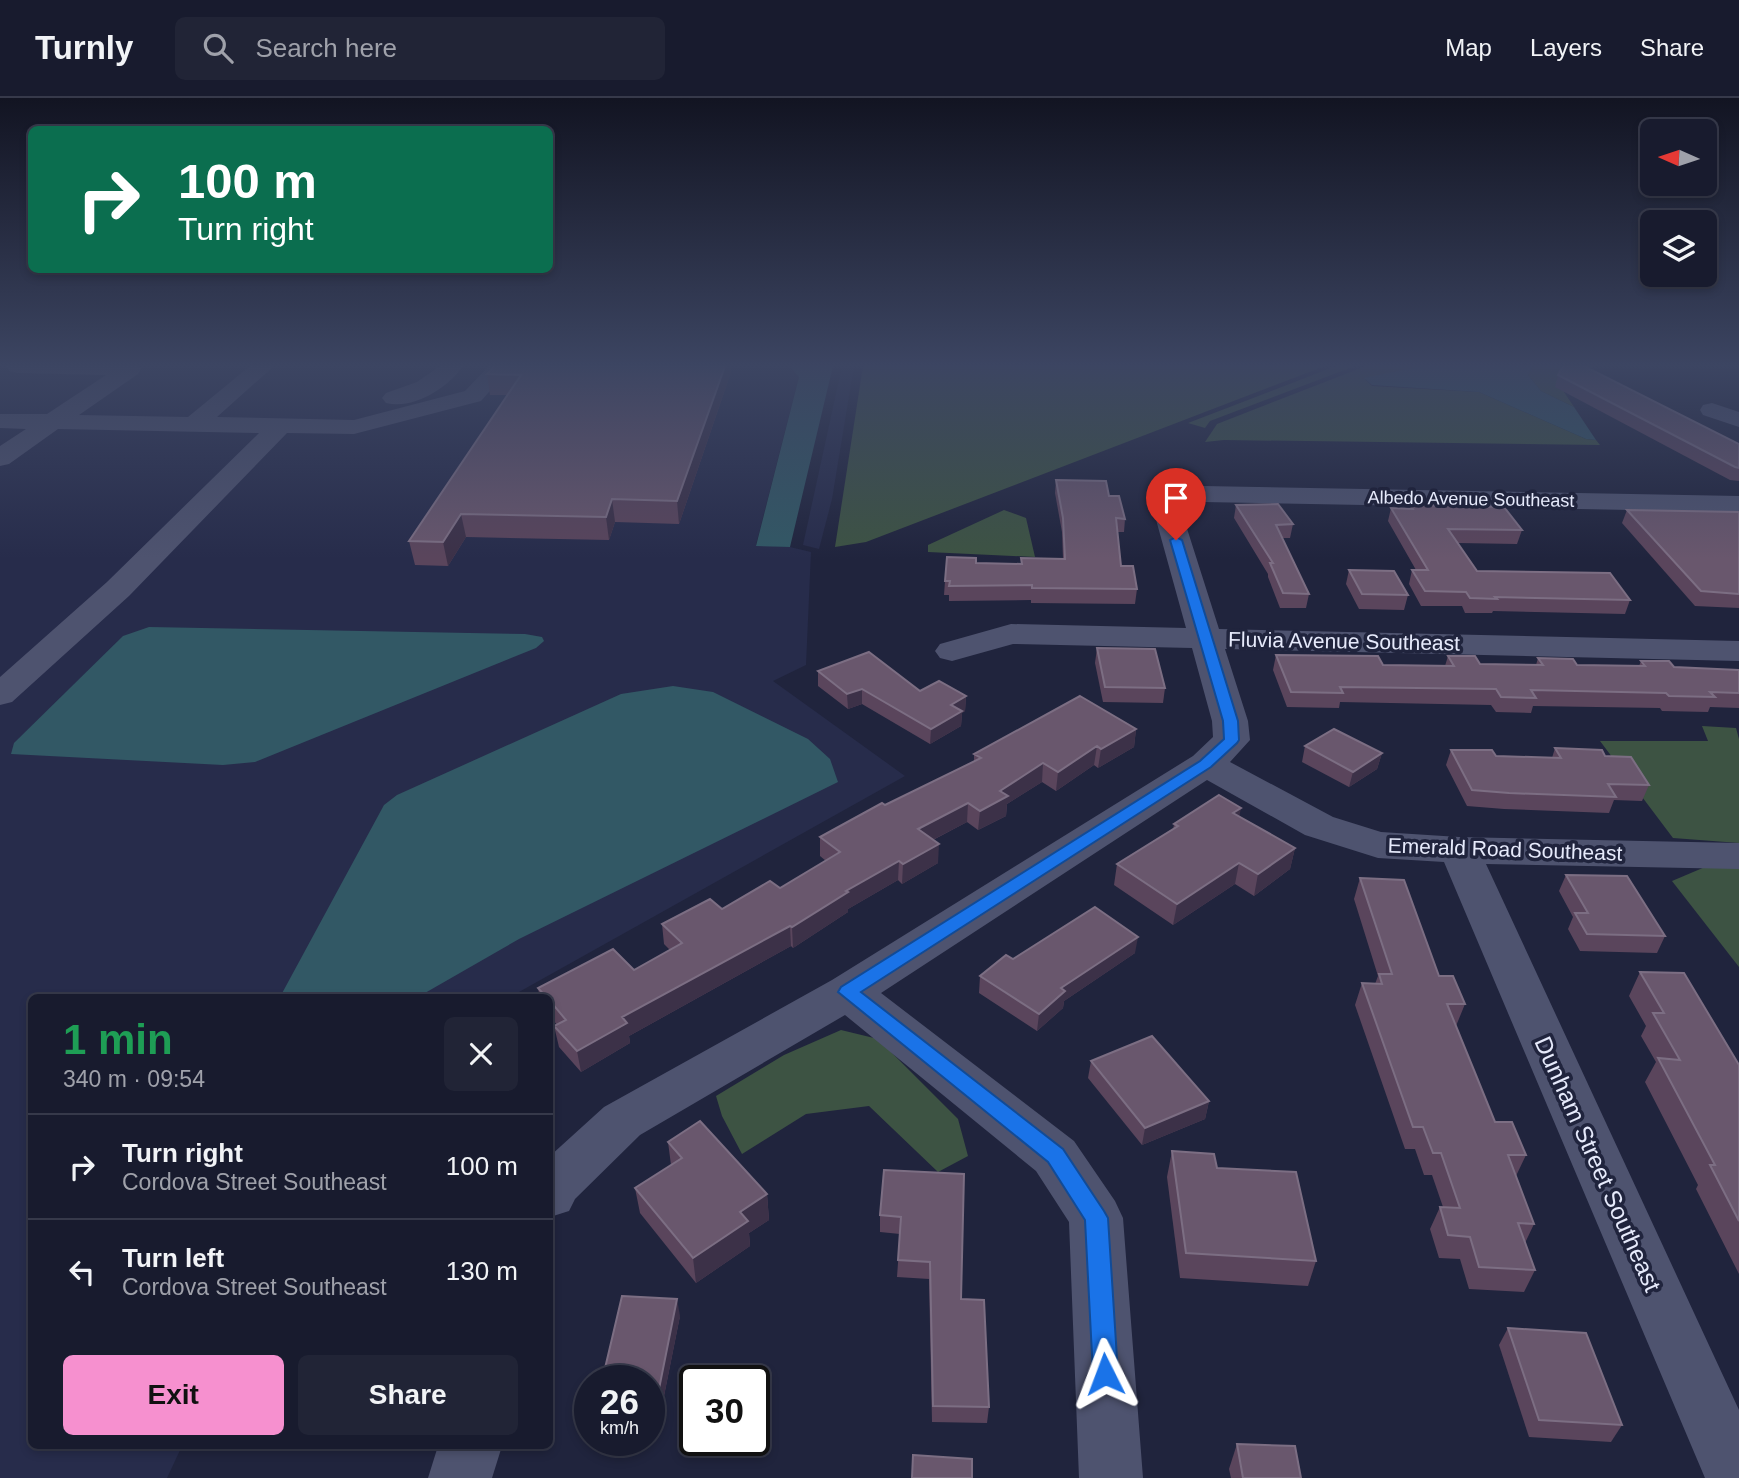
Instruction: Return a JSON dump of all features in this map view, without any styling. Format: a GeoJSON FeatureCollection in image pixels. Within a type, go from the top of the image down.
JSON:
{"type":"FeatureCollection","features":[{"type":"Feature","properties":{"kind":"street"},"geometry":{"type":"LineString","coordinates":[[0,458],[32,430]]}},
{"type":"Feature","properties":{"kind":"street"},"geometry":{"type":"LineString","coordinates":[[0,695],[118,589],[276,430]]}},
{"type":"Feature","properties":{"kind":"street","name":"Albedo Avenue Southeast"},"geometry":{"type":"LineString","coordinates":[[1203,638],[1169,516],[1175,501],[1203,495],[1739,503]]}},
{"type":"Feature","properties":{"kind":"street","name":"Fluvia Avenue Southeast"},"geometry":{"type":"LineString","coordinates":[[952,651],[1011,634],[1739,650]]}},
{"type":"Feature","properties":{"kind":"street"},"geometry":{"type":"LineString","coordinates":[[553,1186],[622,1121],[848,992],[1206,764],[1232,740],[1230,721],[1203,638]]}},
{"type":"Feature","properties":{"kind":"street","name":"Emerald Road Southeast"},"geometry":{"type":"LineString","coordinates":[[1206,764],[1319,826],[1378,845],[1458,850],[1739,856]]}},
{"type":"Feature","properties":{"kind":"street","name":"Dunham Street Southeast"},"geometry":{"type":"LineString","coordinates":[[1458,850],[1737,1478]]}},
{"type":"Feature","properties":{"kind":"street"},"geometry":{"type":"LineString","coordinates":[[848,992],[1055,1156],[1096,1218],[1111,1478]]}},
{"type":"Feature","properties":{"kind":"street"},"geometry":{"type":"LineString","coordinates":[[460,1478],[469,1449]]}},
{"type":"Feature","properties":{"kind":"shaded area"},"geometry":{"type":"Polygon","coordinates":[[[0,430],[785,430],[756,545],[790,547],[811,552],[806,665],[773,681],[905,776],[515,994],[28,994],[28,1449],[181,1449],[167,1478],[0,1478],[0,430]]]}},
{"type":"Feature","properties":{"kind":"shaded area"},"geometry":{"type":"Polygon","coordinates":[[[785,430],[818,430],[790,547],[756,546],[785,430]]]}},
{"type":"Feature","properties":{"kind":"shaded area"},"geometry":{"type":"Polygon","coordinates":[[[828,430],[843,430],[832,499],[819,549],[803,545],[828,430]]]}},
{"type":"Feature","properties":{"kind":"shaded area"},"geometry":{"type":"Polygon","coordinates":[[[1566,430],[1590,430],[1596,440],[1586,439],[1566,430]]]}},
{"type":"Feature","properties":{"kind":"shaded area"},"geometry":{"type":"Polygon","coordinates":[[[149,627],[525,634],[542,637],[544,641],[536,648],[255,762],[223,765],[11,754],[14,743],[123,636],[149,627]]]}},
{"type":"Feature","properties":{"kind":"shaded area"},"geometry":{"type":"Polygon","coordinates":[[[673,686],[713,692],[808,739],[830,759],[838,782],[519,939],[423,994],[282,994],[384,805],[397,795],[621,694],[673,686]]]}},
{"type":"Feature","properties":{"kind":"green space"},"geometry":{"type":"Polygon","coordinates":[[[853,430],[1157,430],[866,542],[835,547],[853,430]]]}},
{"type":"Feature","properties":{"kind":"green space"},"geometry":{"type":"Polygon","coordinates":[[[1213,430],[1566,430],[1586,439],[1596,440],[1600,445],[1224,440],[1205,442],[1213,430]]]}},
{"type":"Feature","properties":{"kind":"green space"},"geometry":{"type":"Polygon","coordinates":[[[1004,510],[1026,518],[1035,557],[928,552],[928,545],[1004,510]]]}},
{"type":"Feature","properties":{"kind":"green space"},"geometry":{"type":"Polygon","coordinates":[[[1702,726],[1736,728],[1739,739],[1739,843],[1673,838],[1600,741],[1708,741],[1702,726]]]}},
{"type":"Feature","properties":{"kind":"green space"},"geometry":{"type":"Polygon","coordinates":[[[1705,867],[1739,867],[1739,967],[1672,881],[1705,867]]]}},
{"type":"Feature","properties":{"kind":"green space"},"geometry":{"type":"Polygon","coordinates":[[[841,1030],[878,1039],[958,1119],[968,1156],[938,1172],[869,1106],[806,1114],[742,1154],[722,1116],[716,1096],[784,1055],[841,1030]]]}},
{"type":"Feature","properties":{"kind":"building"},"geometry":{"type":"Polygon","coordinates":[[[484,430],[702,430],[677,501],[612,499],[606,517],[461,514],[443,542],[409,541],[484,430]]]}},
{"type":"Feature","properties":{"kind":"building"},"geometry":{"type":"Polygon","coordinates":[[[1665,430],[1712,430],[1739,444],[1739,468],[1665,430]]]}},
{"type":"Feature","properties":{"kind":"building"},"geometry":{"type":"Polygon","coordinates":[[[1056,480],[1106,481],[1109,496],[1119,496],[1125,519],[1116,518],[1121,566],[1133,566],[1137,589],[1032,588],[1032,585],[949,586],[950,581],[945,581],[947,557],[976,558],[976,563],[1022,564],[1021,558],[1065,559],[1063,518],[1056,480]]]}},
{"type":"Feature","properties":{"kind":"building"},"geometry":{"type":"Polygon","coordinates":[[[1278,504],[1293,524],[1276,525],[1309,594],[1283,593],[1270,563],[1273,563],[1236,505],[1278,504]]]}},
{"type":"Feature","properties":{"kind":"building"},"geometry":{"type":"Polygon","coordinates":[[[1411,505],[1504,507],[1522,530],[1448,529],[1477,571],[1610,573],[1630,600],[1470,598],[1466,592],[1425,591],[1412,570],[1428,570],[1391,508],[1413,509],[1411,505]]]}},
{"type":"Feature","properties":{"kind":"building"},"geometry":{"type":"Polygon","coordinates":[[[1627,510],[1739,512],[1739,594],[1701,591],[1627,510]]]}},
{"type":"Feature","properties":{"kind":"building"},"geometry":{"type":"Polygon","coordinates":[[[1349,570],[1394,571],[1408,595],[1362,594],[1349,570]]]}},
{"type":"Feature","properties":{"kind":"building"},"geometry":{"type":"Polygon","coordinates":[[[1097,648],[1155,649],[1165,688],[1105,687],[1097,648]]]}},
{"type":"Feature","properties":{"kind":"building"},"geometry":{"type":"Polygon","coordinates":[[[869,652],[920,691],[939,681],[966,696],[951,705],[962,711],[931,729],[862,689],[847,694],[818,671],[869,652]]]}},
{"type":"Feature","properties":{"kind":"building"},"geometry":{"type":"Polygon","coordinates":[[[1276,655],[1378,656],[1383,665],[1454,666],[1448,656],[1475,656],[1480,664],[1543,665],[1538,658],[1573,659],[1577,665],[1645,666],[1641,661],[1669,661],[1674,667],[1739,670],[1739,693],[1710,692],[1715,697],[1669,696],[1666,693],[1531,690],[1536,698],[1501,697],[1496,689],[1340,687],[1343,693],[1291,692],[1276,655]]]}},
{"type":"Feature","properties":{"kind":"building"},"geometry":{"type":"Polygon","coordinates":[[[1080,696],[1136,729],[1101,749],[1097,746],[1058,772],[1043,763],[1000,791],[1008,796],[980,811],[968,803],[918,829],[939,844],[903,864],[899,861],[846,891],[848,892],[792,927],[622,1017],[627,1023],[577,1051],[554,1026],[566,1020],[553,1005],[553,994],[543,994],[538,988],[613,949],[634,970],[682,943],[662,924],[710,899],[722,909],[770,881],[780,888],[840,852],[820,837],[882,803],[885,805],[981,758],[974,754],[1080,696]]]}},
{"type":"Feature","properties":{"kind":"building"},"geometry":{"type":"Polygon","coordinates":[[[1334,729],[1382,753],[1353,772],[1305,746],[1334,729]]]}},
{"type":"Feature","properties":{"kind":"building"},"geometry":{"type":"Polygon","coordinates":[[[1555,748],[1602,750],[1605,756],[1631,757],[1649,785],[1608,784],[1616,797],[1472,790],[1451,750],[1492,750],[1496,756],[1561,758],[1555,748]]]}},
{"type":"Feature","properties":{"kind":"building"},"geometry":{"type":"Polygon","coordinates":[[[1219,795],[1241,808],[1233,813],[1295,848],[1258,874],[1239,863],[1177,904],[1117,864],[1178,826],[1174,824],[1219,795]]]}},
{"type":"Feature","properties":{"kind":"building"},"geometry":{"type":"Polygon","coordinates":[[[1566,875],[1627,876],[1665,936],[1587,934],[1575,913],[1588,913],[1566,875]]]}},
{"type":"Feature","properties":{"kind":"building"},"geometry":{"type":"Polygon","coordinates":[[[1360,878],[1404,880],[1439,976],[1453,976],[1465,1004],[1447,1004],[1495,1122],[1512,1122],[1526,1155],[1508,1155],[1534,1224],[1518,1223],[1535,1270],[1479,1267],[1470,1237],[1448,1235],[1440,1207],[1460,1208],[1441,1153],[1433,1153],[1423,1127],[1413,1127],[1362,983],[1382,984],[1379,974],[1392,974],[1360,878]]]}},
{"type":"Feature","properties":{"kind":"building"},"geometry":{"type":"Polygon","coordinates":[[[1095,907],[1138,937],[1061,988],[1065,991],[1039,1014],[980,976],[1006,955],[1013,959],[1095,907]]]}},
{"type":"Feature","properties":{"kind":"building"},"geometry":{"type":"Polygon","coordinates":[[[1640,972],[1684,973],[1739,1065],[1739,1221],[1710,1165],[1715,1165],[1658,1058],[1680,1060],[1653,1013],[1664,1013],[1640,972]]]}},
{"type":"Feature","properties":{"kind":"building"},"geometry":{"type":"Polygon","coordinates":[[[1152,1036],[1209,1101],[1145,1128],[1091,1061],[1152,1036]]]}},
{"type":"Feature","properties":{"kind":"building"},"geometry":{"type":"Polygon","coordinates":[[[700,1121],[767,1194],[740,1212],[748,1221],[693,1258],[635,1188],[682,1158],[668,1142],[700,1121]]]}},
{"type":"Feature","properties":{"kind":"building"},"geometry":{"type":"Polygon","coordinates":[[[1172,1151],[1214,1154],[1217,1168],[1296,1172],[1316,1261],[1186,1253],[1172,1151]]]}},
{"type":"Feature","properties":{"kind":"building"},"geometry":{"type":"Polygon","coordinates":[[[884,1170],[964,1174],[961,1299],[984,1300],[989,1407],[933,1406],[930,1262],[898,1260],[901,1217],[880,1215],[884,1170]]]}},
{"type":"Feature","properties":{"kind":"building"},"geometry":{"type":"Polygon","coordinates":[[[622,1296],[677,1299],[664,1365],[606,1365],[622,1296]]]}},
{"type":"Feature","properties":{"kind":"building"},"geometry":{"type":"Polygon","coordinates":[[[1508,1328],[1586,1333],[1622,1425],[1539,1420],[1508,1328]]]}},
{"type":"Feature","properties":{"kind":"building"},"geometry":{"type":"Polygon","coordinates":[[[1237,1444],[1295,1446],[1301,1478],[1243,1478],[1237,1444]]]}},
{"type":"Feature","properties":{"kind":"building"},"geometry":{"type":"Polygon","coordinates":[[[913,1455],[972,1459],[972,1478],[912,1478],[913,1455]]]}},
{"type":"Feature","properties":{"kind":"route"},"geometry":{"type":"LineString","coordinates":[[1105,1374],[1096,1218],[1055,1156],[848,992],[1206,764],[1232,740],[1230,721],[1203,638],[1176,540]]}}]}
